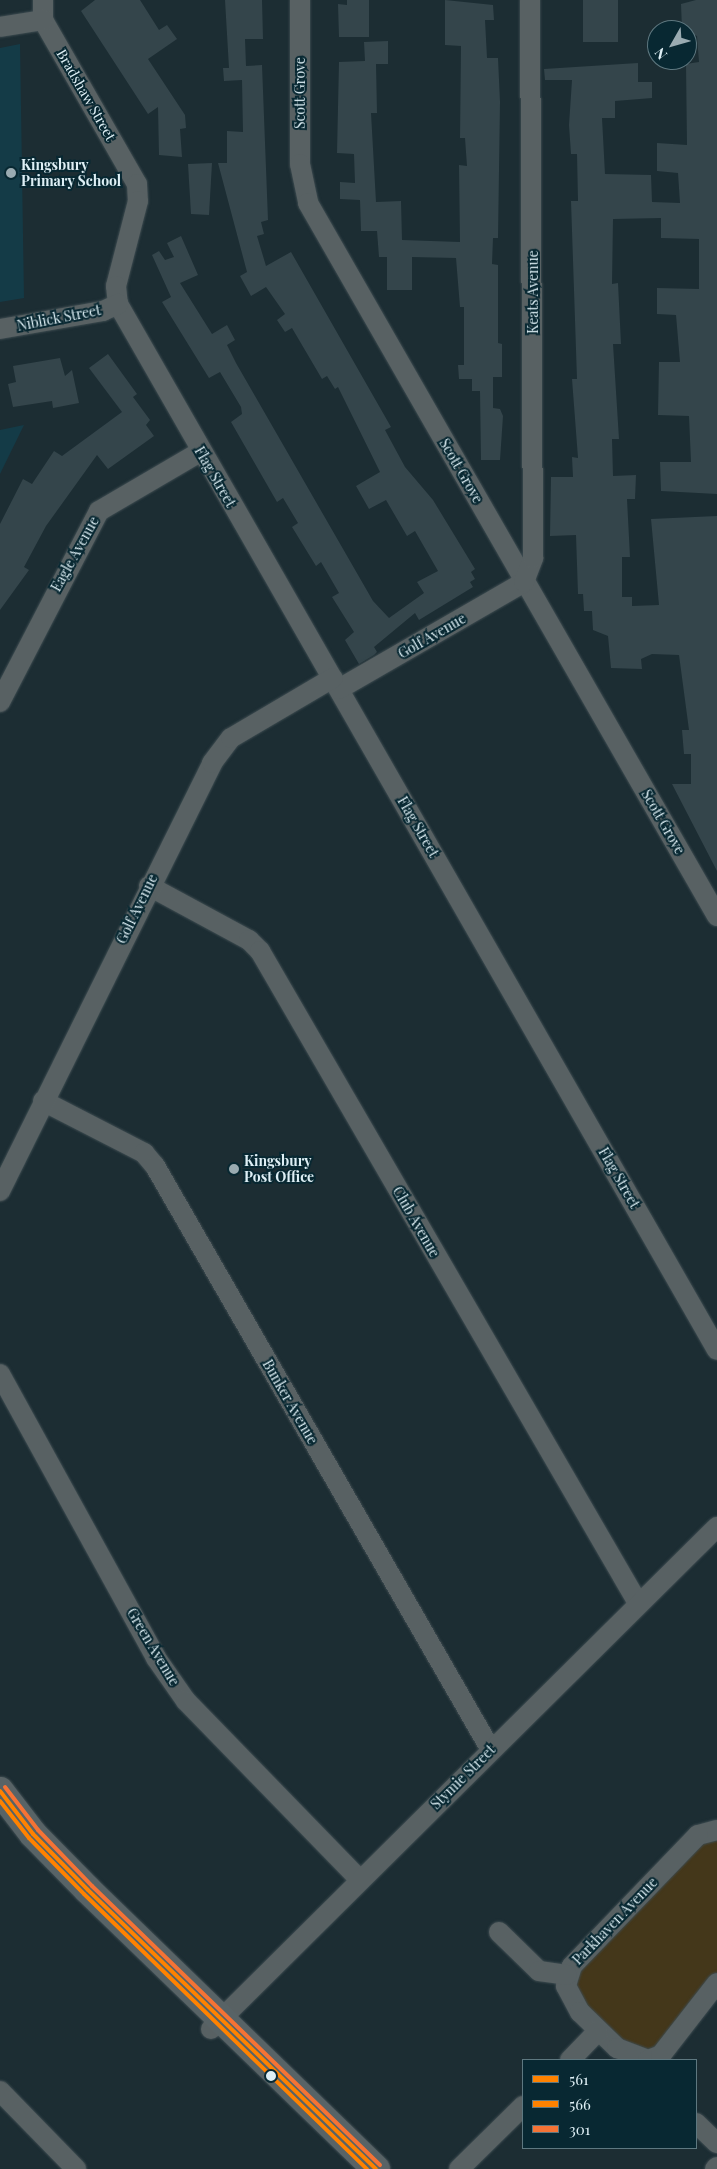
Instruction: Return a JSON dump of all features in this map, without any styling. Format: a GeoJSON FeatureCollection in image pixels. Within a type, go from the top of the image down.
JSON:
{"type":"FeatureCollection","features":[{"type":"Feature","properties":{"kind":"main road"},"geometry":{"type":"LineString","coordinates":[[0,1791],[27,1827],[217,2023],[352,2169]]}},
{"type":"Feature","properties":{"kind":"main road"},"geometry":{"type":"LineString","coordinates":[[217,2023],[376,2169]]}},
{"type":"Feature","properties":{"kind":"street","name":"Bradshaw Street"},"geometry":{"type":"LineString","coordinates":[[43,0],[43,20],[137,184],[138,201],[116,286],[118,304]]}},
{"type":"Feature","properties":{"kind":"street","name":"Scott Grove"},"geometry":{"type":"LineString","coordinates":[[300,0],[300,164],[308,203],[717,916]]}},
{"type":"Feature","properties":{"kind":"street","name":"Keats Avenue"},"geometry":{"type":"LineString","coordinates":[[524,582],[533,558],[534,499],[530,0]]}},
{"type":"Feature","properties":{"kind":"street"},"geometry":{"type":"LineString","coordinates":[[0,28],[43,20]]}},
{"type":"Feature","properties":{"kind":"street","name":"Niblick Street"},"geometry":{"type":"LineString","coordinates":[[0,329],[103,312],[118,304]]}},
{"type":"Feature","properties":{"kind":"street","name":"Flag Street"},"geometry":{"type":"LineString","coordinates":[[118,304],[200,452],[336,684],[717,1350]]}},
{"type":"Feature","properties":{"kind":"street","name":"Eagle Avenue"},"geometry":{"type":"LineString","coordinates":[[0,702],[99,511],[200,452]]}},
{"type":"Feature","properties":{"kind":"street","name":"Golf Avenue"},"geometry":{"type":"LineString","coordinates":[[0,1190],[212,762],[231,738],[336,684],[524,582]]}},
{"type":"Feature","properties":{"kind":"street","name":"Club Avenue"},"geometry":{"type":"LineString","coordinates":[[149,886],[249,940],[260,951],[638,1604]]}},
{"type":"Feature","properties":{"kind":"street","name":"Bunker Avenue"},"geometry":{"type":"LineString","coordinates":[[43,1101],[144,1153],[155,1166],[491,1750]]}},
{"type":"Feature","properties":{"kind":"street","name":"Green Avenue"},"geometry":{"type":"LineString","coordinates":[[0,1374],[156,1658],[186,1702],[360,1880]]}},
{"type":"Feature","properties":{"kind":"street","name":"Stymie Street"},"geometry":{"type":"LineString","coordinates":[[217,2023],[717,1527]]}},
{"type":"Feature","properties":{"kind":"street","name":"Parkhaven Avenue"},"geometry":{"type":"LineString","coordinates":[[645,2059],[617,2048],[598,2031],[572,2000],[567,1975],[698,1835],[717,1830]]}},
{"type":"Feature","properties":{"kind":"street"},"geometry":{"type":"LineString","coordinates":[[499,1932],[539,1971],[567,1975]]}},
{"type":"Feature","properties":{"kind":"street","name":"Parkhaven Avenue"},"geometry":{"type":"LineString","coordinates":[[651,2059],[661,2055],[717,1983]]}},
{"type":"Feature","properties":{"kind":"street"},"geometry":{"type":"LineString","coordinates":[[571,2059],[598,2031]]}},
{"type":"Feature","properties":{"kind":"street"},"geometry":{"type":"LineString","coordinates":[[0,2091],[76,2169]]}},
{"type":"Feature","properties":{"kind":"street"},"geometry":{"type":"LineString","coordinates":[[459,2169],[522,2107]]}},
{"type":"Feature","properties":{"kind":"street"},"geometry":{"type":"LineString","coordinates":[[697,2123],[717,2143]]}},
{"type":"Feature","properties":{"kind":"shaded area","name":"Kingsbury Primary School"},"geometry":{"type":"Polygon","coordinates":[[[20,44],[24,298],[0,302],[0,48],[20,44]]]}},
{"type":"Feature","properties":{"kind":"shaded area"},"geometry":{"type":"Polygon","coordinates":[[[24,425],[0,474],[0,430],[24,425]]]}},
{"type":"Feature","properties":{"kind":"shaded area"},"geometry":{"type":"Polygon","coordinates":[[[717,1838],[717,1976],[658,2051],[639,2055],[584,2008],[572,1986],[576,1969],[702,1843],[717,1838]]]}},
{"type":"Feature","properties":{"kind":"building"},"geometry":{"type":"Polygon","coordinates":[[[95,0],[140,0],[159,30],[167,25],[177,39],[148,59],[185,115],[186,128],[180,129],[182,157],[159,155],[158,107],[148,114],[81,11],[95,0]]]}},
{"type":"Feature","properties":{"kind":"building"},"geometry":{"type":"Polygon","coordinates":[[[225,0],[262,0],[263,39],[245,39],[246,66],[262,65],[268,220],[261,222],[264,234],[257,236],[266,266],[291,252],[391,427],[385,430],[405,467],[433,500],[475,569],[471,572],[475,579],[470,582],[473,587],[419,620],[415,613],[374,647],[377,652],[374,655],[359,664],[345,640],[354,632],[332,597],[339,593],[321,562],[316,566],[292,527],[298,523],[283,498],[277,502],[231,422],[242,414],[241,407],[220,372],[209,378],[162,302],[171,297],[152,255],[159,251],[165,260],[174,257],[167,243],[181,236],[198,275],[180,283],[212,334],[227,325],[235,340],[227,345],[236,363],[373,601],[389,618],[424,593],[417,582],[438,571],[415,531],[407,536],[386,500],[369,509],[356,486],[380,472],[338,387],[335,389],[327,376],[322,379],[292,328],[285,332],[277,320],[285,314],[266,287],[251,296],[240,276],[247,272],[218,163],[227,163],[227,131],[243,132],[242,80],[224,81],[223,68],[229,68],[225,0]]]}},
{"type":"Feature","properties":{"kind":"building"},"geometry":{"type":"Polygon","coordinates":[[[347,0],[369,0],[369,37],[339,37],[338,4],[347,5],[347,0]]]}},
{"type":"Feature","properties":{"kind":"building"},"geometry":{"type":"Polygon","coordinates":[[[445,0],[493,5],[494,20],[485,20],[487,58],[498,58],[500,102],[498,238],[493,238],[492,264],[498,265],[498,343],[502,344],[502,377],[493,377],[493,408],[500,409],[503,416],[500,460],[481,460],[480,391],[472,391],[472,379],[459,379],[458,365],[464,365],[464,307],[460,307],[456,258],[412,257],[412,290],[387,290],[387,257],[379,257],[377,231],[361,231],[360,200],[340,199],[340,182],[355,183],[354,154],[337,153],[339,62],[365,61],[364,42],[388,41],[388,64],[376,64],[377,113],[371,113],[376,202],[401,201],[402,240],[460,242],[459,165],[467,166],[465,138],[460,138],[461,46],[445,45],[445,0]]]}},
{"type":"Feature","properties":{"kind":"building"},"geometry":{"type":"Polygon","coordinates":[[[583,0],[618,0],[618,42],[583,42],[583,0]]]}},
{"type":"Feature","properties":{"kind":"building"},"geometry":{"type":"Polygon","coordinates":[[[696,0],[717,0],[717,494],[661,491],[660,462],[691,462],[689,416],[658,415],[659,362],[680,362],[676,315],[657,314],[657,288],[699,289],[699,239],[661,238],[661,218],[613,219],[612,284],[618,283],[621,344],[613,344],[619,439],[612,439],[613,476],[636,475],[635,499],[627,499],[630,557],[622,557],[622,597],[632,597],[632,606],[659,605],[651,519],[717,516],[717,871],[672,784],[691,784],[691,754],[684,754],[682,730],[689,730],[679,655],[652,654],[641,659],[642,669],[611,668],[608,636],[593,630],[592,611],[584,611],[583,594],[578,594],[576,535],[550,536],[551,477],[573,477],[572,457],[578,458],[572,379],[577,379],[571,201],[578,201],[577,154],[571,154],[569,125],[572,80],[545,80],[544,69],[638,63],[638,82],[652,82],[652,98],[615,101],[615,118],[602,118],[605,174],[651,175],[652,202],[680,203],[678,173],[657,171],[657,143],[687,145],[686,70],[697,70],[697,62],[699,62],[697,20],[682,20],[681,4],[696,0]]]}},
{"type":"Feature","properties":{"kind":"building"},"geometry":{"type":"Polygon","coordinates":[[[212,163],[209,215],[191,214],[188,164],[212,163]]]}},
{"type":"Feature","properties":{"kind":"building"},"geometry":{"type":"Polygon","coordinates":[[[108,354],[137,394],[133,397],[150,420],[146,425],[154,436],[108,469],[97,455],[46,526],[24,567],[29,570],[0,610],[0,524],[23,479],[32,484],[54,451],[62,456],[122,412],[89,368],[108,354]]]}},
{"type":"Feature","properties":{"kind":"building"},"geometry":{"type":"Polygon","coordinates":[[[60,358],[65,376],[72,370],[79,403],[53,408],[52,401],[13,407],[8,384],[16,382],[13,366],[60,358]]]}},
{"type":"Feature","properties":{"kind":"transit line","name":"301"},"geometry":{"type":"LineString","coordinates":[[5,1787],[38,1830],[92,1886],[380,2165]]}},
{"type":"Feature","properties":{"kind":"transit line","name":"561"},"geometry":{"type":"LineString","coordinates":[[0,1791],[33,1834],[88,1890],[376,2169]]}},
{"type":"Feature","properties":{"kind":"transit line","name":"566"},"geometry":{"type":"LineString","coordinates":[[0,1801],[29,1838],[84,1894],[367,2169]]}},
{"type":"Feature","properties":{"kind":"place","name":"Kingsbury Primary School"},"geometry":{"type":"Point","coordinates":[11,173]}},
{"type":"Feature","properties":{"kind":"place","name":"Kingsbury Post Office"},"geometry":{"type":"Point","coordinates":[234,1169]}}]}
